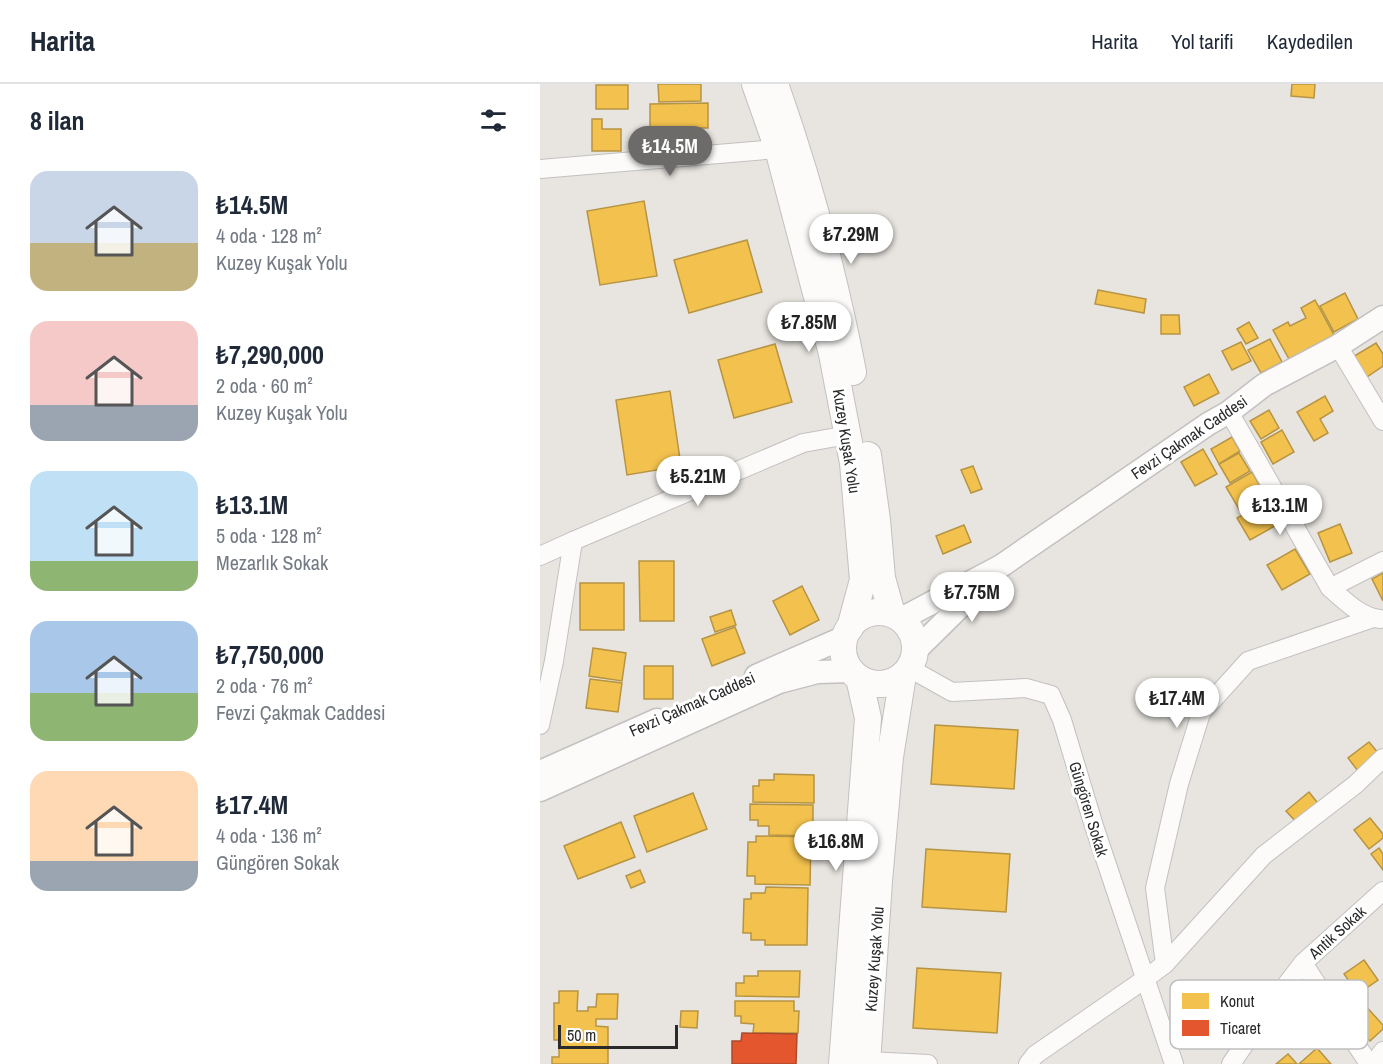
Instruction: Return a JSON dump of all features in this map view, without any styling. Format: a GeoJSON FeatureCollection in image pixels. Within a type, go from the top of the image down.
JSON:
{"type":"FeatureCollection","features":[{"type":"Feature","properties":{"kind":"main road","name":"Kuzey Kuşak Yolu"},"geometry":{"type":"LineString","coordinates":[[755,84],[788,148],[843,321],[870,460],[878,519],[882,578],[896,617]]}},
{"type":"Feature","properties":{"kind":"main road","name":"Kuzey Kuşak Yolu"},"geometry":{"type":"LineString","coordinates":[[775,84],[853,463],[863,580],[848,632]]}},
{"type":"Feature","properties":{"kind":"main road"},"geometry":{"type":"LineString","coordinates":[[880,612],[896,617],[912,633],[909,665],[890,683],[874,684],[855,674],[846,661],[843,649],[848,632],[858,619],[869,614],[880,612]]}},
{"type":"Feature","properties":{"kind":"main road","name":"Kuzey Kuşak Yolu"},"geometry":{"type":"LineString","coordinates":[[868,1062],[890,757],[909,665]]}},
{"type":"Feature","properties":{"kind":"main road","name":"Kuzey Kuşak Yolu"},"geometry":{"type":"LineString","coordinates":[[842,1064],[868,718],[855,674]]}},
{"type":"Feature","properties":{"kind":"street"},"geometry":{"type":"LineString","coordinates":[[540,169],[788,148]]}},
{"type":"Feature","properties":{"kind":"street","name":"Fevzi Çakmak Caddesi"},"geometry":{"type":"LineString","coordinates":[[1001,566],[1208,424],[1229,412],[1264,385],[1338,346],[1383,317]]}},
{"type":"Feature","properties":{"kind":"street"},"geometry":{"type":"LineString","coordinates":[[1338,346],[1383,421]]}},
{"type":"Feature","properties":{"kind":"street"},"geometry":{"type":"LineString","coordinates":[[1229,412],[1330,588],[1349,605],[1378,619]]}},
{"type":"Feature","properties":{"kind":"street"},"geometry":{"type":"LineString","coordinates":[[540,556],[803,443],[848,435]]}},
{"type":"Feature","properties":{"kind":"street"},"geometry":{"type":"LineString","coordinates":[[540,725],[554,661],[573,541]]}},
{"type":"Feature","properties":{"kind":"street"},"geometry":{"type":"LineString","coordinates":[[1330,588],[1383,561]]}},
{"type":"Feature","properties":{"kind":"street"},"geometry":{"type":"LineString","coordinates":[[896,617],[1001,566]]}},
{"type":"Feature","properties":{"kind":"street"},"geometry":{"type":"LineString","coordinates":[[909,665],[1001,566]]}},
{"type":"Feature","properties":{"kind":"street"},"geometry":{"type":"LineString","coordinates":[[1165,964],[1155,888],[1179,784],[1202,712],[1248,661],[1270,651],[1378,619]]}},
{"type":"Feature","properties":{"kind":"street","name":"Fevzi Çakmak Caddesi"},"geometry":{"type":"LineString","coordinates":[[540,772],[848,632]]}},
{"type":"Feature","properties":{"kind":"street","name":"Güngören Sokak"},"geometry":{"type":"LineString","coordinates":[[909,665],[952,692],[1026,688],[1051,695],[1062,720],[1094,826],[1174,1064]]}},
{"type":"Feature","properties":{"kind":"street"},"geometry":{"type":"LineString","coordinates":[[540,790],[767,686],[817,672],[855,674]]}},
{"type":"Feature","properties":{"kind":"street"},"geometry":{"type":"LineString","coordinates":[[1028,1064],[1035,1055],[1165,964],[1264,855],[1356,784],[1383,758]]}},
{"type":"Feature","properties":{"kind":"street","name":"Antik Sokak"},"geometry":{"type":"LineString","coordinates":[[1290,980],[1303,963],[1383,891]]}},
{"type":"Feature","properties":{"kind":"street"},"geometry":{"type":"LineString","coordinates":[[1303,963],[1314,980]]}},
{"type":"Feature","properties":{"kind":"street","name":"Antik Sokak"},"geometry":{"type":"LineString","coordinates":[[1231,1064],[1241,1049]]}},
{"type":"Feature","properties":{"kind":"street"},"geometry":{"type":"LineString","coordinates":[[1361,1049],[1371,1064],[1383,1051]]}},
{"type":"Feature","properties":{"kind":"street"},"geometry":{"type":"LineString","coordinates":[[868,1062],[928,1064]]}},
{"type":"Feature","properties":{"kind":"building: Konut"},"geometry":{"type":"Polygon","coordinates":[[[658,84],[701,84],[701,101],[659,102],[658,84]]]}},
{"type":"Feature","properties":{"kind":"building: Konut"},"geometry":{"type":"Polygon","coordinates":[[[1292,84],[1315,84],[1314,98],[1291,96],[1292,84]]]}},
{"type":"Feature","properties":{"kind":"building: Konut"},"geometry":{"type":"Polygon","coordinates":[[[596,85],[628,85],[628,109],[596,109],[596,85]]]}},
{"type":"Feature","properties":{"kind":"building: Konut"},"geometry":{"type":"Polygon","coordinates":[[[708,103],[708,128],[650,128],[650,104],[708,103]]]}},
{"type":"Feature","properties":{"kind":"building: Konut"},"geometry":{"type":"Polygon","coordinates":[[[592,119],[602,119],[602,129],[621,129],[621,151],[592,151],[592,119]]]}},
{"type":"Feature","properties":{"kind":"building: Konut"},"geometry":{"type":"Polygon","coordinates":[[[644,201],[657,276],[600,285],[587,211],[644,201]]]}},
{"type":"Feature","properties":{"kind":"building: Konut"},"geometry":{"type":"Polygon","coordinates":[[[747,240],[762,292],[689,313],[674,260],[747,240]]]}},
{"type":"Feature","properties":{"kind":"building: Konut"},"geometry":{"type":"Polygon","coordinates":[[[1098,290],[1146,299],[1144,313],[1095,304],[1098,290]]]}},
{"type":"Feature","properties":{"kind":"building: Konut"},"geometry":{"type":"Polygon","coordinates":[[[1345,293],[1358,319],[1334,332],[1320,306],[1345,293]]]}},
{"type":"Feature","properties":{"kind":"building: Konut"},"geometry":{"type":"Polygon","coordinates":[[[1315,300],[1334,335],[1289,359],[1273,330],[1288,322],[1290,326],[1306,318],[1301,308],[1315,300]]]}},
{"type":"Feature","properties":{"kind":"building: Konut"},"geometry":{"type":"Polygon","coordinates":[[[1161,315],[1179,315],[1180,334],[1161,334],[1161,315]]]}},
{"type":"Feature","properties":{"kind":"building: Konut"},"geometry":{"type":"Polygon","coordinates":[[[1249,322],[1258,338],[1246,344],[1237,329],[1249,322]]]}},
{"type":"Feature","properties":{"kind":"building: Konut"},"geometry":{"type":"Polygon","coordinates":[[[1270,339],[1282,362],[1261,373],[1248,350],[1270,339]]]}},
{"type":"Feature","properties":{"kind":"building: Konut"},"geometry":{"type":"Polygon","coordinates":[[[1241,342],[1251,361],[1232,370],[1222,351],[1241,342]]]}},
{"type":"Feature","properties":{"kind":"building: Konut"},"geometry":{"type":"Polygon","coordinates":[[[1376,343],[1383,354],[1383,366],[1364,379],[1351,358],[1376,343]]]}},
{"type":"Feature","properties":{"kind":"building: Konut"},"geometry":{"type":"Polygon","coordinates":[[[775,344],[792,402],[734,418],[718,360],[775,344]]]}},
{"type":"Feature","properties":{"kind":"building: Konut"},"geometry":{"type":"Polygon","coordinates":[[[1209,374],[1219,393],[1194,406],[1184,387],[1209,374]]]}},
{"type":"Feature","properties":{"kind":"building: Konut"},"geometry":{"type":"Polygon","coordinates":[[[670,391],[681,466],[627,475],[616,400],[670,391]]]}},
{"type":"Feature","properties":{"kind":"building: Konut"},"geometry":{"type":"Polygon","coordinates":[[[1325,396],[1333,411],[1320,419],[1328,433],[1314,441],[1297,412],[1325,396]]]}},
{"type":"Feature","properties":{"kind":"building: Konut"},"geometry":{"type":"Polygon","coordinates":[[[1269,410],[1279,428],[1261,439],[1250,421],[1269,410]]]}},
{"type":"Feature","properties":{"kind":"building: Konut"},"geometry":{"type":"Polygon","coordinates":[[[1282,430],[1294,452],[1273,464],[1261,442],[1282,430]]]}},
{"type":"Feature","properties":{"kind":"building: Konut"},"geometry":{"type":"Polygon","coordinates":[[[1232,437],[1240,451],[1219,464],[1211,449],[1232,437]]]}},
{"type":"Feature","properties":{"kind":"building: Konut"},"geometry":{"type":"Polygon","coordinates":[[[1203,449],[1217,474],[1195,486],[1181,462],[1203,449]]]}},
{"type":"Feature","properties":{"kind":"building: Konut"},"geometry":{"type":"Polygon","coordinates":[[[1239,453],[1250,471],[1230,483],[1219,464],[1239,453]]]}},
{"type":"Feature","properties":{"kind":"building: Konut"},"geometry":{"type":"Polygon","coordinates":[[[973,466],[982,489],[971,493],[961,470],[973,466]]]}},
{"type":"Feature","properties":{"kind":"building: Konut"},"geometry":{"type":"Polygon","coordinates":[[[1252,472],[1268,500],[1242,514],[1226,487],[1252,472]]]}},
{"type":"Feature","properties":{"kind":"building: Konut"},"geometry":{"type":"Polygon","coordinates":[[[1267,501],[1280,523],[1250,540],[1237,518],[1267,501]]]}},
{"type":"Feature","properties":{"kind":"building: Konut"},"geometry":{"type":"Polygon","coordinates":[[[1340,524],[1352,553],[1330,562],[1318,533],[1340,524]]]}},
{"type":"Feature","properties":{"kind":"building: Konut"},"geometry":{"type":"Polygon","coordinates":[[[964,525],[971,542],[943,554],[936,536],[964,525]]]}},
{"type":"Feature","properties":{"kind":"building: Konut"},"geometry":{"type":"Polygon","coordinates":[[[1295,549],[1310,574],[1282,590],[1267,565],[1295,549]]]}},
{"type":"Feature","properties":{"kind":"building: Konut"},"geometry":{"type":"Polygon","coordinates":[[[639,561],[674,561],[674,621],[640,621],[639,561]]]}},
{"type":"Feature","properties":{"kind":"building: Konut"},"geometry":{"type":"Polygon","coordinates":[[[1383,573],[1383,601],[1372,579],[1383,573]]]}},
{"type":"Feature","properties":{"kind":"building: Konut"},"geometry":{"type":"Polygon","coordinates":[[[580,583],[624,583],[624,630],[580,630],[580,583]]]}},
{"type":"Feature","properties":{"kind":"building: Konut"},"geometry":{"type":"Polygon","coordinates":[[[802,586],[819,620],[790,635],[773,601],[802,586]]]}},
{"type":"Feature","properties":{"kind":"building: Konut"},"geometry":{"type":"Polygon","coordinates":[[[731,610],[736,625],[715,632],[710,617],[731,610]]]}},
{"type":"Feature","properties":{"kind":"building: Konut"},"geometry":{"type":"Polygon","coordinates":[[[735,627],[745,653],[712,666],[702,639],[735,627]]]}},
{"type":"Feature","properties":{"kind":"building: Konut"},"geometry":{"type":"Polygon","coordinates":[[[593,648],[626,653],[622,681],[589,676],[593,648]]]}},
{"type":"Feature","properties":{"kind":"building: Konut"},"geometry":{"type":"Polygon","coordinates":[[[644,666],[673,666],[673,699],[644,699],[644,666]]]}},
{"type":"Feature","properties":{"kind":"building: Konut"},"geometry":{"type":"Polygon","coordinates":[[[590,679],[622,683],[618,712],[586,708],[590,679]]]}},
{"type":"Feature","properties":{"kind":"building: Konut"},"geometry":{"type":"Polygon","coordinates":[[[935,725],[1018,730],[1014,789],[931,784],[935,725]]]}},
{"type":"Feature","properties":{"kind":"building: Konut"},"geometry":{"type":"Polygon","coordinates":[[[1369,742],[1379,754],[1358,771],[1348,758],[1369,742]]]}},
{"type":"Feature","properties":{"kind":"building: Konut"},"geometry":{"type":"Polygon","coordinates":[[[774,774],[814,775],[814,803],[753,802],[753,786],[759,786],[759,780],[774,780],[774,774]]]}},
{"type":"Feature","properties":{"kind":"building: Konut"},"geometry":{"type":"Polygon","coordinates":[[[1309,792],[1320,806],[1298,824],[1286,811],[1309,792]]]}},
{"type":"Feature","properties":{"kind":"building: Konut"},"geometry":{"type":"Polygon","coordinates":[[[693,793],[707,829],[647,852],[634,816],[693,793]]]}},
{"type":"Feature","properties":{"kind":"building: Konut"},"geometry":{"type":"Polygon","coordinates":[[[750,804],[813,805],[813,836],[769,835],[769,826],[758,826],[758,820],[750,820],[750,804]]]}},
{"type":"Feature","properties":{"kind":"building: Konut"},"geometry":{"type":"Polygon","coordinates":[[[1370,818],[1383,834],[1383,838],[1369,849],[1354,830],[1370,818]]]}},
{"type":"Feature","properties":{"kind":"building: Konut"},"geometry":{"type":"Polygon","coordinates":[[[621,822],[635,857],[578,879],[564,846],[621,822]]]}},
{"type":"Feature","properties":{"kind":"building: Konut"},"geometry":{"type":"Polygon","coordinates":[[[756,836],[811,837],[810,885],[755,884],[755,876],[747,876],[748,842],[756,842],[756,836]]]}},
{"type":"Feature","properties":{"kind":"building: Konut"},"geometry":{"type":"Polygon","coordinates":[[[1379,848],[1383,854],[1383,870],[1371,854],[1379,848]]]}},
{"type":"Feature","properties":{"kind":"building: Konut"},"geometry":{"type":"Polygon","coordinates":[[[926,849],[1010,854],[1006,912],[922,907],[926,849]]]}},
{"type":"Feature","properties":{"kind":"building: Konut"},"geometry":{"type":"Polygon","coordinates":[[[640,870],[645,882],[631,888],[626,876],[640,870]]]}},
{"type":"Feature","properties":{"kind":"building: Konut"},"geometry":{"type":"Polygon","coordinates":[[[766,887],[808,888],[807,945],[765,945],[765,940],[751,940],[751,933],[743,933],[744,899],[751,899],[751,893],[765,893],[766,887]]]}},
{"type":"Feature","properties":{"kind":"building: Konut"},"geometry":{"type":"Polygon","coordinates":[[[1364,960],[1378,980],[1368,987],[1368,980],[1348,980],[1344,974],[1364,960]]]}},
{"type":"Feature","properties":{"kind":"building: Konut"},"geometry":{"type":"Polygon","coordinates":[[[917,968],[1001,973],[997,1033],[913,1028],[917,968]]]}},
{"type":"Feature","properties":{"kind":"building: Konut"},"geometry":{"type":"Polygon","coordinates":[[[758,971],[800,971],[799,997],[736,996],[736,983],[744,983],[744,976],[758,976],[758,971]]]}},
{"type":"Feature","properties":{"kind":"building: Konut"},"geometry":{"type":"Polygon","coordinates":[[[559,991],[578,991],[577,1011],[588,1011],[588,1007],[596,1007],[597,994],[618,994],[617,1019],[596,1019],[596,1026],[608,1027],[608,1064],[552,1064],[552,1057],[559,1057],[559,1040],[554,1040],[554,1003],[559,1003],[559,991]]]}},
{"type":"Feature","properties":{"kind":"building: Konut"},"geometry":{"type":"Polygon","coordinates":[[[735,1001],[794,1001],[794,1011],[799,1011],[798,1033],[753,1033],[754,1024],[741,1023],[741,1016],[735,1016],[735,1001]]]}},
{"type":"Feature","properties":{"kind":"building: Konut"},"geometry":{"type":"Polygon","coordinates":[[[1368,1009],[1383,1025],[1383,1029],[1370,1041],[1368,1039],[1368,1009]]]}},
{"type":"Feature","properties":{"kind":"building: Konut"},"geometry":{"type":"Polygon","coordinates":[[[681,1011],[698,1011],[697,1028],[680,1027],[681,1011]]]}},
{"type":"Feature","properties":{"kind":"building: Konut"},"geometry":{"type":"Polygon","coordinates":[[[1318,1049],[1331,1064],[1299,1064],[1318,1049]]]}},
{"type":"Feature","properties":{"kind":"building: Konut"},"geometry":{"type":"Polygon","coordinates":[[[1288,1054],[1297,1064],[1276,1064],[1288,1054]]]}},
{"type":"Feature","properties":{"kind":"building: Ticaret"},"geometry":{"type":"Polygon","coordinates":[[[742,1033],[797,1034],[796,1064],[732,1064],[732,1041],[741,1041],[742,1033]]]}}]}
